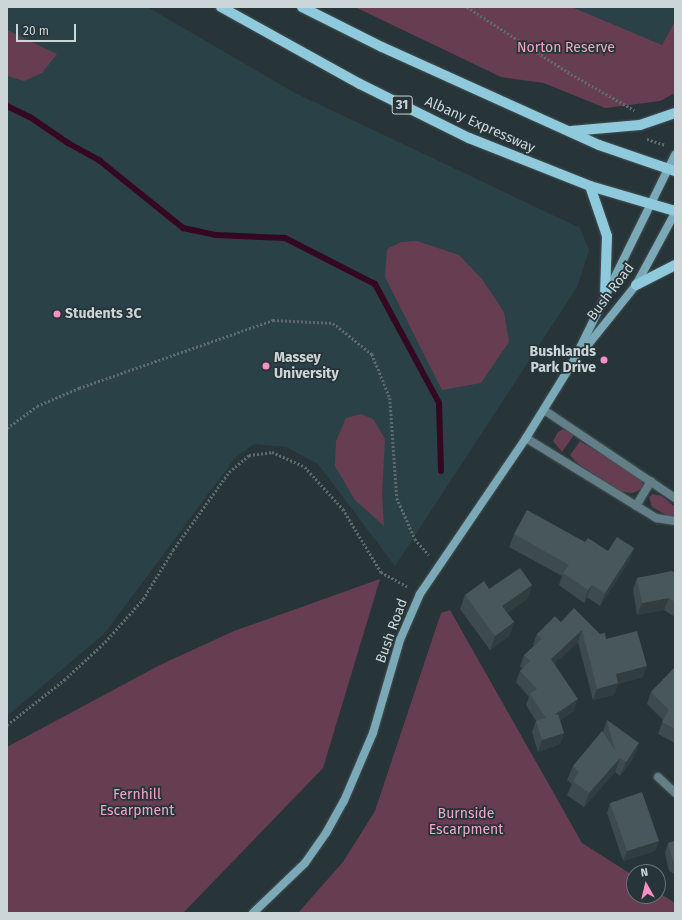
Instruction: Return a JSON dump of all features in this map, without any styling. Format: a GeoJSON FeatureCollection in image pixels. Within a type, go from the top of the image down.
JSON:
{"type":"FeatureCollection","features":[{"type":"Feature","properties":{"kind":"main road","name":"Albany Expressway"},"geometry":{"type":"LineString","coordinates":[[221,7],[360,84],[469,138],[590,186],[675,212]]}},
{"type":"Feature","properties":{"kind":"main road"},"geometry":{"type":"LineString","coordinates":[[302,7],[382,47],[569,131],[620,153],[672,169]]}},
{"type":"Feature","properties":{"kind":"main road"},"geometry":{"type":"LineString","coordinates":[[569,131],[640,125],[675,113]]}},
{"type":"Feature","properties":{"kind":"main road","name":"Bush Road"},"geometry":{"type":"LineString","coordinates":[[253,913],[304,863],[326,833],[344,801],[373,733],[400,640],[420,594],[438,565],[526,438],[573,362],[652,204],[672,169],[675,155]]}},
{"type":"Feature","properties":{"kind":"main road"},"geometry":{"type":"LineString","coordinates":[[590,186],[607,236],[605,297]]}},
{"type":"Feature","properties":{"kind":"main road","name":"Bush Road"},"geometry":{"type":"LineString","coordinates":[[573,362],[636,285],[675,212]]}},
{"type":"Feature","properties":{"kind":"main road"},"geometry":{"type":"LineString","coordinates":[[636,285],[675,265]]}},
{"type":"Feature","properties":{"kind":"street"},"geometry":{"type":"LineString","coordinates":[[544,410],[675,498]]}},
{"type":"Feature","properties":{"kind":"street"},"geometry":{"type":"LineString","coordinates":[[526,438],[656,518],[675,521]]}},
{"type":"Feature","properties":{"kind":"street"},"geometry":{"type":"LineString","coordinates":[[636,506],[651,481]]}},
{"type":"Feature","properties":{"kind":"street"},"geometry":{"type":"LineString","coordinates":[[658,777],[675,793]]}},
{"type":"Feature","properties":{"kind":"path"},"geometry":{"type":"LineString","coordinates":[[467,7],[571,74],[639,112]]}},
{"type":"Feature","properties":{"kind":"path"},"geometry":{"type":"LineString","coordinates":[[7,428],[37,406],[78,388],[273,320],[333,323],[372,354],[390,398],[397,498],[415,539],[438,565]]}},
{"type":"Feature","properties":{"kind":"path"},"geometry":{"type":"LineString","coordinates":[[7,725],[64,680],[105,642],[143,599],[174,550],[229,472],[249,455],[272,452],[305,467],[343,509],[381,572],[420,594]]}},
{"type":"Feature","properties":{"kind":"shaded area","name":"Massey University"},"geometry":{"type":"Polygon","coordinates":[[[7,7],[147,7],[295,93],[580,228],[589,250],[577,287],[395,566],[318,464],[286,447],[254,444],[235,458],[104,634],[7,716],[7,7]]]}},
{"type":"Feature","properties":{"kind":"shaded area"},"geometry":{"type":"Polygon","coordinates":[[[572,7],[675,7],[675,21],[662,45],[572,7]]]}},
{"type":"Feature","properties":{"kind":"green space","name":"Norton Reserve"},"geometry":{"type":"Polygon","coordinates":[[[355,7],[572,7],[662,45],[675,21],[675,93],[660,101],[605,108],[544,83],[501,77],[355,7]]]}},
{"type":"Feature","properties":{"kind":"green space"},"geometry":{"type":"Polygon","coordinates":[[[7,30],[57,54],[42,73],[24,81],[7,76],[7,30]]]}},
{"type":"Feature","properties":{"kind":"green space"},"geometry":{"type":"Polygon","coordinates":[[[417,241],[459,255],[482,279],[504,312],[509,342],[481,383],[442,390],[385,277],[387,249],[401,242],[417,241]]]}},
{"type":"Feature","properties":{"kind":"green space"},"geometry":{"type":"Polygon","coordinates":[[[361,414],[373,419],[385,439],[382,495],[384,526],[355,500],[335,466],[336,441],[346,418],[361,414]]]}},
{"type":"Feature","properties":{"kind":"green space"},"geometry":{"type":"Polygon","coordinates":[[[563,429],[574,435],[562,452],[553,441],[558,432],[563,429]]]}},
{"type":"Feature","properties":{"kind":"green space"},"geometry":{"type":"Polygon","coordinates":[[[580,441],[641,478],[643,485],[641,489],[633,493],[622,492],[578,464],[570,455],[580,441]]]}},
{"type":"Feature","properties":{"kind":"green space"},"geometry":{"type":"Polygon","coordinates":[[[653,494],[662,496],[675,507],[675,520],[652,507],[649,497],[653,494]]]}},
{"type":"Feature","properties":{"kind":"green space","name":"Fernhill Escarpment"},"geometry":{"type":"Polygon","coordinates":[[[380,579],[323,768],[183,913],[7,913],[7,747],[160,665],[234,631],[380,579]]]}},
{"type":"Feature","properties":{"kind":"green space","name":"Burnside Escarpment"},"geometry":{"type":"Polygon","coordinates":[[[450,610],[582,843],[626,871],[626,904],[666,904],[666,897],[675,903],[675,913],[298,913],[343,862],[375,811],[441,613],[450,610]]]}},
{"type":"Feature","properties":{"kind":"building"},"geometry":{"type":"Polygon","coordinates":[[[527,510],[585,542],[588,538],[608,551],[617,537],[634,548],[605,593],[592,585],[588,590],[563,573],[569,565],[514,534],[527,510]]]}},
{"type":"Feature","properties":{"kind":"building"},"geometry":{"type":"Polygon","coordinates":[[[520,568],[532,585],[502,606],[514,622],[495,636],[465,595],[484,581],[489,589],[520,568]]]}},
{"type":"Feature","properties":{"kind":"building"},"geometry":{"type":"Polygon","coordinates":[[[672,571],[675,573],[675,602],[669,598],[642,603],[637,578],[672,571]]]}},
{"type":"Feature","properties":{"kind":"building"},"geometry":{"type":"Polygon","coordinates":[[[574,608],[600,634],[605,633],[606,639],[637,631],[647,666],[616,674],[618,683],[597,689],[582,630],[551,659],[578,699],[554,715],[558,714],[564,733],[542,740],[536,721],[546,718],[530,694],[537,689],[520,671],[530,661],[524,655],[542,639],[537,634],[555,616],[561,622],[574,608]]]}},
{"type":"Feature","properties":{"kind":"building"},"geometry":{"type":"Polygon","coordinates":[[[675,667],[675,729],[662,722],[669,710],[651,692],[675,667]]]}},
{"type":"Feature","properties":{"kind":"building"},"geometry":{"type":"Polygon","coordinates":[[[607,720],[639,743],[626,762],[620,758],[589,793],[573,781],[579,772],[573,766],[602,731],[615,750],[607,720]]]}},
{"type":"Feature","properties":{"kind":"building"},"geometry":{"type":"Polygon","coordinates":[[[642,792],[659,841],[627,851],[610,803],[642,792]]]}},
{"type":"Feature","properties":{"kind":"building"},"geometry":{"type":"Polygon","coordinates":[[[675,841],[675,862],[673,861],[668,843],[675,841]]]}},
{"type":"Feature","properties":{"kind":"waterway"},"geometry":{"type":"LineString","coordinates":[[7,106],[30,117],[68,143],[100,161],[183,228],[216,235],[285,238],[375,284],[439,403],[441,471]]}},
{"type":"Feature","properties":{"kind":"place","name":"Students 3C"},"geometry":{"type":"Point","coordinates":[57,314]}},
{"type":"Feature","properties":{"kind":"place","name":"Bushlands Park Drive"},"geometry":{"type":"Point","coordinates":[604,360]}},
{"type":"Feature","properties":{"kind":"place","name":"Massey University"},"geometry":{"type":"Point","coordinates":[266,366]}}]}
